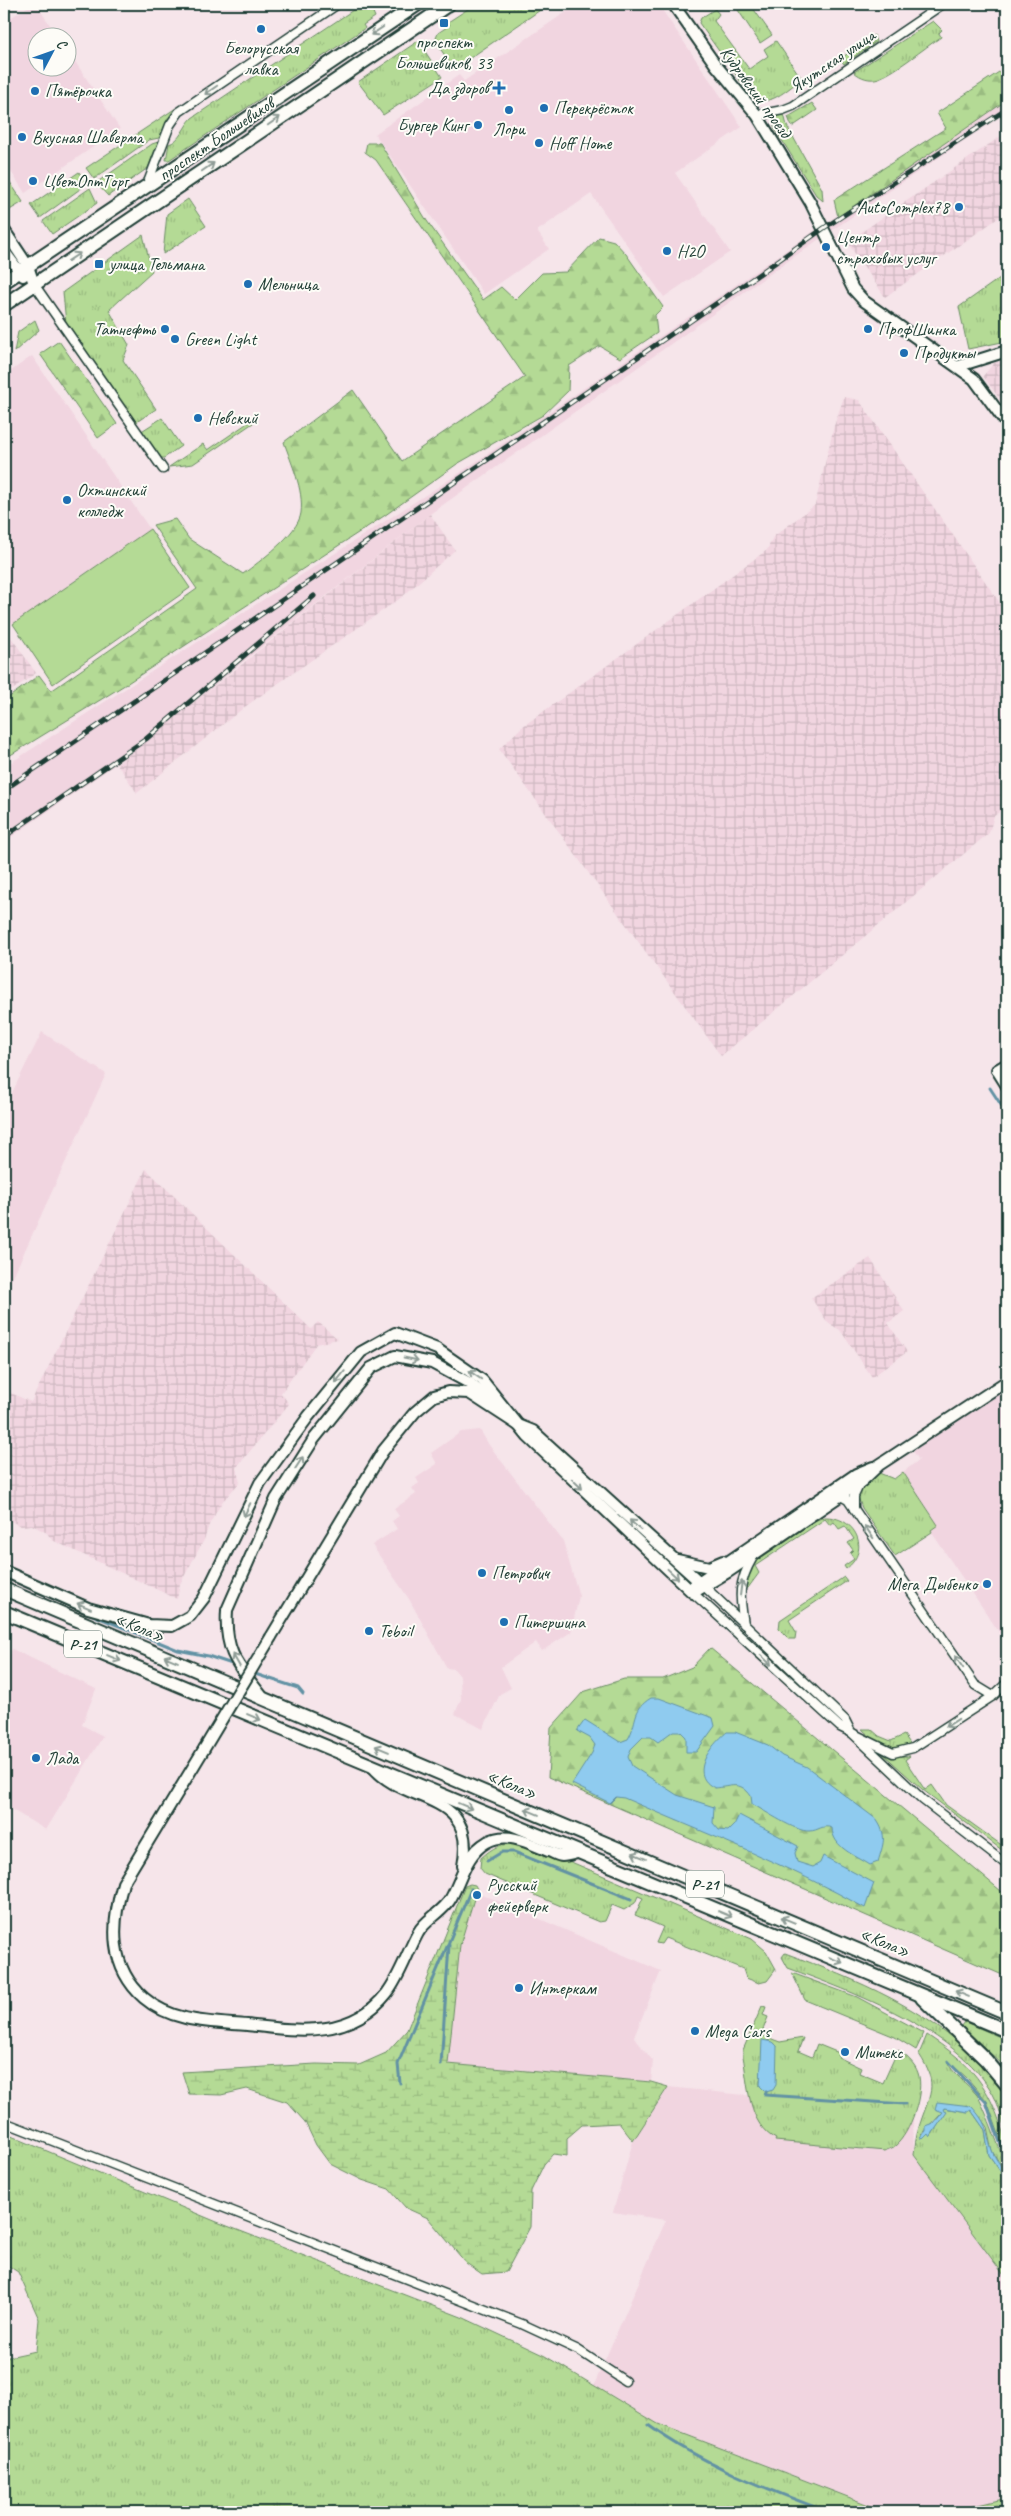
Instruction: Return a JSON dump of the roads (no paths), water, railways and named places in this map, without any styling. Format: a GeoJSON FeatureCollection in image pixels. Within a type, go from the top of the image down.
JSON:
{"type":"FeatureCollection","features":[{"type":"Feature","properties":{"kind":"main road","name":"проспект Большевиков"},"geometry":{"type":"LineString","coordinates":[[4,282],[418,4]]}},
{"type":"Feature","properties":{"kind":"main road","name":"проспект Большевиков"},"geometry":{"type":"LineString","coordinates":[[4,305],[449,4]]}},
{"type":"Feature","properties":{"kind":"main road"},"geometry":{"type":"LineString","coordinates":[[224,134],[234,149]]}},
{"type":"Feature","properties":{"kind":"main road","name":"«Кола»"},"geometry":{"type":"LineString","coordinates":[[4,1589],[1007,2013]]}},
{"type":"Feature","properties":{"kind":"main road","name":"«Кола»"},"geometry":{"type":"LineString","coordinates":[[4,1612],[577,1853],[1007,2031]]}},
{"type":"Feature","properties":{"kind":"main road"},"geometry":{"type":"LineString","coordinates":[[916,1993],[986,2060],[1007,2085]]}},
{"type":"Feature","properties":{"kind":"street"},"geometry":{"type":"LineString","coordinates":[[147,185],[170,125],[179,112],[338,4]]}},
{"type":"Feature","properties":{"kind":"street","name":"Кудровский проезд"},"geometry":{"type":"LineString","coordinates":[[673,4],[715,64],[758,115],[824,228],[853,289],[864,301],[974,378],[1007,424]]}},
{"type":"Feature","properties":{"kind":"street","name":"Якутская улица"},"geometry":{"type":"LineString","coordinates":[[758,115],[793,106],[943,4]]}},
{"type":"Feature","properties":{"kind":"street"},"geometry":{"type":"LineString","coordinates":[[4,230],[23,269],[163,469]]}},
{"type":"Feature","properties":{"kind":"street"},"geometry":{"type":"LineString","coordinates":[[4,251],[23,269]]}},
{"type":"Feature","properties":{"kind":"street"},"geometry":{"type":"LineString","coordinates":[[959,366],[1007,351]]}},
{"type":"Feature","properties":{"kind":"street"},"geometry":{"type":"LineString","coordinates":[[1007,1064],[997,1070],[1007,1086]]}},
{"type":"Feature","properties":{"kind":"street"},"geometry":{"type":"LineString","coordinates":[[4,1571],[88,1608],[149,1626],[172,1626],[190,1616],[204,1598],[260,1483],[308,1417],[361,1352],[395,1333],[437,1349],[482,1380],[518,1425]]}},
{"type":"Feature","properties":{"kind":"street"},"geometry":{"type":"LineString","coordinates":[[264,1699],[232,1657],[226,1628],[227,1610],[276,1499],[314,1439],[371,1368],[395,1356],[432,1363],[471,1384],[518,1425],[690,1590],[840,1728],[883,1750],[902,1753],[913,1748],[993,1696],[1007,1683]]}},
{"type":"Feature","properties":{"kind":"street"},"geometry":{"type":"LineString","coordinates":[[690,1590],[702,1585],[754,1554],[842,1495],[879,1465],[1007,1380]]}},
{"type":"Feature","properties":{"kind":"street"},"geometry":{"type":"LineString","coordinates":[[577,1853],[562,1856],[520,1839],[497,1838],[477,1850],[470,1858],[450,1900],[419,1931],[387,1993],[372,2008],[357,2019],[324,2030],[300,2031],[189,2019],[167,2013],[147,2001],[134,1988],[121,1969],[115,1949],[117,1903],[122,1883],[383,1451],[414,1412],[434,1396],[448,1392],[469,1393],[518,1425],[533,1431],[744,1624],[845,1720],[851,1732],[923,1800],[1007,1865]]}},
{"type":"Feature","properties":{"kind":"street"},"geometry":{"type":"LineString","coordinates":[[702,1585],[738,1556],[856,1474],[879,1465]]}},
{"type":"Feature","properties":{"kind":"street"},"geometry":{"type":"LineString","coordinates":[[854,1509],[854,1496],[860,1482]]}},
{"type":"Feature","properties":{"kind":"street"},"geometry":{"type":"LineString","coordinates":[[829,1493],[842,1495],[854,1509],[975,1685],[993,1696]]}},
{"type":"Feature","properties":{"kind":"street"},"geometry":{"type":"LineString","coordinates":[[744,1624],[739,1590],[744,1572],[754,1554]]}},
{"type":"Feature","properties":{"kind":"street"},"geometry":{"type":"LineString","coordinates":[[671,1557],[681,1562],[709,1567],[738,1556]]}},
{"type":"Feature","properties":{"kind":"street"},"geometry":{"type":"LineString","coordinates":[[372,1766],[380,1776],[439,1803],[453,1815],[463,1831],[466,1841],[462,1874]]}},
{"type":"Feature","properties":{"kind":"street"},"geometry":{"type":"LineString","coordinates":[[4,2122],[522,2324],[578,2350],[625,2381]]}},
{"type":"Feature","properties":{"kind":"water"},"geometry":{"type":"Polygon","coordinates":[[[651,1698],[659,1698],[713,1718],[715,1726],[696,1752],[686,1752],[686,1737],[680,1731],[673,1731],[658,1742],[651,1737],[643,1737],[631,1749],[628,1757],[632,1766],[677,1795],[714,1807],[713,1823],[719,1830],[728,1831],[734,1825],[739,1815],[798,1846],[795,1853],[797,1862],[813,1867],[820,1863],[823,1856],[874,1883],[865,1908],[836,1892],[746,1850],[624,1798],[616,1797],[610,1803],[572,1784],[595,1745],[590,1738],[577,1731],[585,1720],[620,1742],[628,1739],[640,1707],[651,1698]]]}},
{"type":"Feature","properties":{"kind":"water"},"geometry":{"type":"Polygon","coordinates":[[[727,1732],[735,1732],[768,1745],[782,1756],[807,1767],[876,1819],[883,1835],[883,1845],[878,1862],[870,1865],[846,1850],[836,1841],[832,1828],[823,1827],[809,1831],[796,1828],[752,1804],[751,1796],[743,1788],[735,1786],[715,1788],[707,1782],[703,1776],[704,1760],[714,1744],[727,1732]]]}},
{"type":"Feature","properties":{"kind":"water"},"geometry":{"type":"Polygon","coordinates":[[[762,2040],[773,2042],[777,2046],[776,2085],[773,2090],[766,2092],[760,2086],[762,2040]]]}},
{"type":"Feature","properties":{"kind":"water"},"geometry":{"type":"Polygon","coordinates":[[[937,2102],[971,2106],[984,2124],[993,2153],[1007,2177],[1007,2181],[989,2155],[985,2130],[971,2110],[968,2112],[944,2108],[943,2110],[947,2112],[930,2137],[928,2134],[923,2139],[920,2138],[926,2131],[926,2126],[934,2123],[943,2112],[935,2109],[937,2102]]]}},
{"type":"Feature","properties":{"kind":"waterway"},"geometry":{"type":"LineString","coordinates":[[990,1088],[1007,1114]]}},
{"type":"Feature","properties":{"kind":"waterway"},"geometry":{"type":"LineString","coordinates":[[47,1595],[71,1606]]}},
{"type":"Feature","properties":{"kind":"waterway"},"geometry":{"type":"LineString","coordinates":[[88,1613],[178,1650],[208,1656],[235,1665]]}},
{"type":"Feature","properties":{"kind":"waterway"},"geometry":{"type":"LineString","coordinates":[[252,1673],[298,1688],[303,1694]]}},
{"type":"Feature","properties":{"kind":"waterway"},"geometry":{"type":"LineString","coordinates":[[487,1861],[502,1852],[514,1852],[631,1899]]}},
{"type":"Feature","properties":{"kind":"waterway"},"geometry":{"type":"LineString","coordinates":[[400,2083],[398,2064],[471,1889]]}},
{"type":"Feature","properties":{"kind":"waterway"},"geometry":{"type":"LineString","coordinates":[[441,2065],[449,1945]]}},
{"type":"Feature","properties":{"kind":"waterway"},"geometry":{"type":"LineString","coordinates":[[948,2061],[986,2102],[1007,2162]]}},
{"type":"Feature","properties":{"kind":"waterway"},"geometry":{"type":"LineString","coordinates":[[766,2092],[765,2095],[905,2104]]}},
{"type":"Feature","properties":{"kind":"waterway"},"geometry":{"type":"LineString","coordinates":[[648,2425],[712,2464],[758,2485],[828,2512]]}},
{"type":"Feature","properties":{"kind":"railway"},"geometry":{"type":"LineString","coordinates":[[4,790],[824,228],[1007,109]]}},
{"type":"Feature","properties":{"kind":"railway"},"geometry":{"type":"LineString","coordinates":[[4,837],[146,739],[314,596]]}},
{"type":"Feature","properties":{"kind":"place","name":"проспект Большевиков, 33"},"geometry":{"type":"Point","coordinates":[444,23]}},
{"type":"Feature","properties":{"kind":"place","name":"Белорусская лавка"},"geometry":{"type":"Point","coordinates":[261,29]}},
{"type":"Feature","properties":{"kind":"place","name":"Да здоров"},"geometry":{"type":"Point","coordinates":[499,88]}},
{"type":"Feature","properties":{"kind":"place","name":"Пятёрочка"},"geometry":{"type":"Point","coordinates":[35,91]}},
{"type":"Feature","properties":{"kind":"place","name":"Перекрёсток"},"geometry":{"type":"Point","coordinates":[544,108]}},
{"type":"Feature","properties":{"kind":"place","name":"Лори"},"geometry":{"type":"Point","coordinates":[509,110]}},
{"type":"Feature","properties":{"kind":"place","name":"Бургер Кинг"},"geometry":{"type":"Point","coordinates":[478,125]}},
{"type":"Feature","properties":{"kind":"place","name":"Вкусная Шаверма"},"geometry":{"type":"Point","coordinates":[22,137]}},
{"type":"Feature","properties":{"kind":"place","name":"Hoff Home"},"geometry":{"type":"Point","coordinates":[539,143]}},
{"type":"Feature","properties":{"kind":"place","name":"ЦветОптТорг"},"geometry":{"type":"Point","coordinates":[33,181]}},
{"type":"Feature","properties":{"kind":"place","name":"AutoComplex78"},"geometry":{"type":"Point","coordinates":[959,207]}},
{"type":"Feature","properties":{"kind":"place","name":"Центр страховых услуг"},"geometry":{"type":"Point","coordinates":[826,247]}},
{"type":"Feature","properties":{"kind":"place","name":"H2O"},"geometry":{"type":"Point","coordinates":[667,251]}},
{"type":"Feature","properties":{"kind":"place","name":"улица Тельмана"},"geometry":{"type":"Point","coordinates":[99,264]}},
{"type":"Feature","properties":{"kind":"place","name":"Мельница"},"geometry":{"type":"Point","coordinates":[248,284]}},
{"type":"Feature","properties":{"kind":"place","name":"Татнефть"},"geometry":{"type":"Point","coordinates":[165,329]}},
{"type":"Feature","properties":{"kind":"place","name":"ПрофШинка"},"geometry":{"type":"Point","coordinates":[868,329]}},
{"type":"Feature","properties":{"kind":"place","name":"Green Light"},"geometry":{"type":"Point","coordinates":[175,339]}},
{"type":"Feature","properties":{"kind":"place","name":"Продукты"},"geometry":{"type":"Point","coordinates":[904,353]}},
{"type":"Feature","properties":{"kind":"place","name":"Невский"},"geometry":{"type":"Point","coordinates":[198,418]}},
{"type":"Feature","properties":{"kind":"place","name":"Охтинский колледж"},"geometry":{"type":"Point","coordinates":[67,500]}},
{"type":"Feature","properties":{"kind":"place","name":"Петрович"},"geometry":{"type":"Point","coordinates":[482,1573]}},
{"type":"Feature","properties":{"kind":"place","name":"Мега Дыбенко"},"geometry":{"type":"Point","coordinates":[987,1584]}},
{"type":"Feature","properties":{"kind":"place","name":"Питершина"},"geometry":{"type":"Point","coordinates":[504,1622]}},
{"type":"Feature","properties":{"kind":"place","name":"Teboil"},"geometry":{"type":"Point","coordinates":[369,1631]}},
{"type":"Feature","properties":{"kind":"place","name":"Лада"},"geometry":{"type":"Point","coordinates":[36,1758]}},
{"type":"Feature","properties":{"kind":"place","name":"Русский фейерверк"},"geometry":{"type":"Point","coordinates":[477,1895]}},
{"type":"Feature","properties":{"kind":"place","name":"Интеркам"},"geometry":{"type":"Point","coordinates":[519,1988]}},
{"type":"Feature","properties":{"kind":"place","name":"Mega Cars"},"geometry":{"type":"Point","coordinates":[695,2031]}},
{"type":"Feature","properties":{"kind":"place","name":"Митекс"},"geometry":{"type":"Point","coordinates":[845,2052]}}]}
